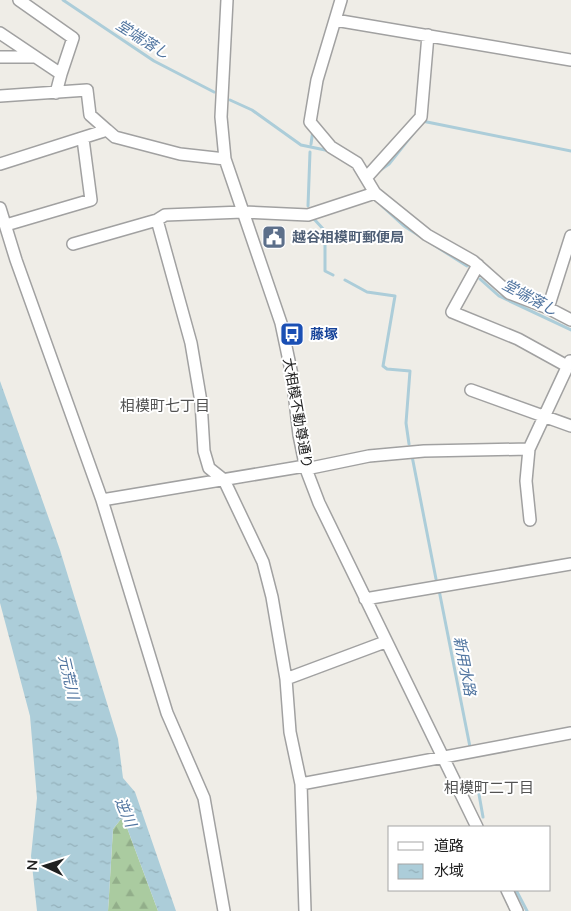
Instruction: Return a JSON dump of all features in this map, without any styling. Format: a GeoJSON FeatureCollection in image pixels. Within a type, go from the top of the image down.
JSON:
{"type":"FeatureCollection","features":[{"type":"Feature","properties":{"kind":"street"},"geometry":{"type":"LineString","coordinates":[[19,0],[74,38],[56,93]]}},
{"type":"Feature","properties":{"kind":"street","name":"大相模不動尊通り"},"geometry":{"type":"LineString","coordinates":[[227,0],[221,100],[226,159],[281,323],[306,468],[319,503],[477,826]]}},
{"type":"Feature","properties":{"kind":"street"},"geometry":{"type":"LineString","coordinates":[[341,0],[318,80],[310,122],[332,146],[357,163],[375,193],[427,235],[478,265],[509,293],[548,308],[571,320]]}},
{"type":"Feature","properties":{"kind":"street"},"geometry":{"type":"LineString","coordinates":[[335,20],[571,60]]}},
{"type":"Feature","properties":{"kind":"street"},"geometry":{"type":"LineString","coordinates":[[0,33],[61,74]]}},
{"type":"Feature","properties":{"kind":"street"},"geometry":{"type":"LineString","coordinates":[[366,178],[421,117],[428,36]]}},
{"type":"Feature","properties":{"kind":"street"},"geometry":{"type":"LineString","coordinates":[[0,57],[32,56]]}},
{"type":"Feature","properties":{"kind":"street"},"geometry":{"type":"LineString","coordinates":[[0,96],[87,90],[90,115],[115,137],[180,154],[226,159]]}},
{"type":"Feature","properties":{"kind":"street"},"geometry":{"type":"LineString","coordinates":[[1,163],[83,139],[106,130]]}},
{"type":"Feature","properties":{"kind":"street"},"geometry":{"type":"LineString","coordinates":[[6,225],[91,200],[83,139]]}},
{"type":"Feature","properties":{"kind":"street"},"geometry":{"type":"LineString","coordinates":[[73,244],[157,220],[165,215],[243,212],[308,215],[375,193]]}},
{"type":"Feature","properties":{"kind":"street"},"geometry":{"type":"LineString","coordinates":[[0,208],[16,260],[102,500],[167,713],[204,798],[224,911]]}},
{"type":"Feature","properties":{"kind":"street"},"geometry":{"type":"LineString","coordinates":[[157,220],[191,343],[201,402],[204,452],[209,468],[224,480],[263,562],[286,679],[290,732],[301,784],[306,911]]}},
{"type":"Feature","properties":{"kind":"street"},"geometry":{"type":"LineString","coordinates":[[548,308],[571,236]]}},
{"type":"Feature","properties":{"kind":"street"},"geometry":{"type":"LineString","coordinates":[[478,265],[452,312],[518,339],[569,363],[529,449],[526,481],[530,520]]}},
{"type":"Feature","properties":{"kind":"street"},"geometry":{"type":"LineString","coordinates":[[471,390],[546,415],[571,426]]}},
{"type":"Feature","properties":{"kind":"street"},"geometry":{"type":"LineString","coordinates":[[102,500],[306,468],[369,456],[415,452],[529,449]]}},
{"type":"Feature","properties":{"kind":"street"},"geometry":{"type":"LineString","coordinates":[[365,599],[571,564]]}},
{"type":"Feature","properties":{"kind":"street"},"geometry":{"type":"LineString","coordinates":[[286,679],[386,642]]}},
{"type":"Feature","properties":{"kind":"street"},"geometry":{"type":"LineString","coordinates":[[301,784],[571,732]]}},
{"type":"Feature","properties":{"kind":"street"},"geometry":{"type":"LineString","coordinates":[[507,891],[517,911]]}},
{"type":"Feature","properties":{"kind":"green space"},"geometry":{"type":"Polygon","coordinates":[[[121,819],[126,825],[158,911],[108,911],[113,829],[121,819]]]}},
{"type":"Feature","properties":{"kind":"water"},"geometry":{"type":"Polygon","coordinates":[[[0,381],[60,550],[118,739],[123,778],[135,792],[176,911],[158,911],[126,825],[121,819],[113,829],[108,911],[37,911],[31,856],[37,798],[30,716],[0,603],[0,381]]]}},
{"type":"Feature","properties":{"kind":"waterway","name":"堂端落し"},"geometry":{"type":"LineString","coordinates":[[63,0],[154,61],[214,92]]}},
{"type":"Feature","properties":{"kind":"waterway","name":"堂端落し"},"geometry":{"type":"LineString","coordinates":[[230,100],[252,110],[301,145],[330,151]]}},
{"type":"Feature","properties":{"kind":"waterway"},"geometry":{"type":"LineString","coordinates":[[422,121],[571,151]]}},
{"type":"Feature","properties":{"kind":"waterway","name":"新用水路"},"geometry":{"type":"LineString","coordinates":[[311,144],[313,130]]}},
{"type":"Feature","properties":{"kind":"waterway"},"geometry":{"type":"LineString","coordinates":[[379,171],[389,164],[416,130]]}},
{"type":"Feature","properties":{"kind":"waterway","name":"新用水路"},"geometry":{"type":"LineString","coordinates":[[308,206],[310,152]]}},
{"type":"Feature","properties":{"kind":"waterway","name":"堂端落し"},"geometry":{"type":"LineString","coordinates":[[382,206],[404,226],[467,266]]}},
{"type":"Feature","properties":{"kind":"waterway","name":"新用水路"},"geometry":{"type":"LineString","coordinates":[[314,219],[325,231],[325,271],[333,275]]}},
{"type":"Feature","properties":{"kind":"waterway","name":"堂端落し"},"geometry":{"type":"LineString","coordinates":[[480,279],[499,296],[571,330]]}},
{"type":"Feature","properties":{"kind":"waterway","name":"新用水路"},"geometry":{"type":"LineString","coordinates":[[345,280],[367,292],[395,296],[383,366],[387,369],[410,371],[406,423],[409,444]]}},
{"type":"Feature","properties":{"kind":"waterway","name":"新用水路"},"geometry":{"type":"LineString","coordinates":[[412,456],[436,579]]}},
{"type":"Feature","properties":{"kind":"waterway","name":"新用水路"},"geometry":{"type":"LineString","coordinates":[[439,590],[470,747]]}},
{"type":"Feature","properties":{"kind":"waterway","name":"新用水路"},"geometry":{"type":"LineString","coordinates":[[477,783],[483,817]]}},
{"type":"Feature","properties":{"kind":"waterway","name":"新用水路"},"geometry":{"type":"LineString","coordinates":[[517,891],[527,911]]}},
{"type":"Feature","properties":{"kind":"place","name":"越谷相模町郵便局"},"geometry":{"type":"Point","coordinates":[274,237]}},
{"type":"Feature","properties":{"kind":"place","name":"藤塚"},"geometry":{"type":"Point","coordinates":[292,334]}},
{"type":"Feature","properties":{"kind":"district","name":"相模町七丁目"},"geometry":{"type":"Point","coordinates":[165,405]}},
{"type":"Feature","properties":{"kind":"district","name":"相模町二丁目"},"geometry":{"type":"Point","coordinates":[489,787]}},
{"type":"Feature","properties":{"kind":"water label","name":"元荒川"},"geometry":{"type":"Point","coordinates":[69,677]}},
{"type":"Feature","properties":{"kind":"water label","name":"逆川"},"geometry":{"type":"Point","coordinates":[126,812]}}]}
